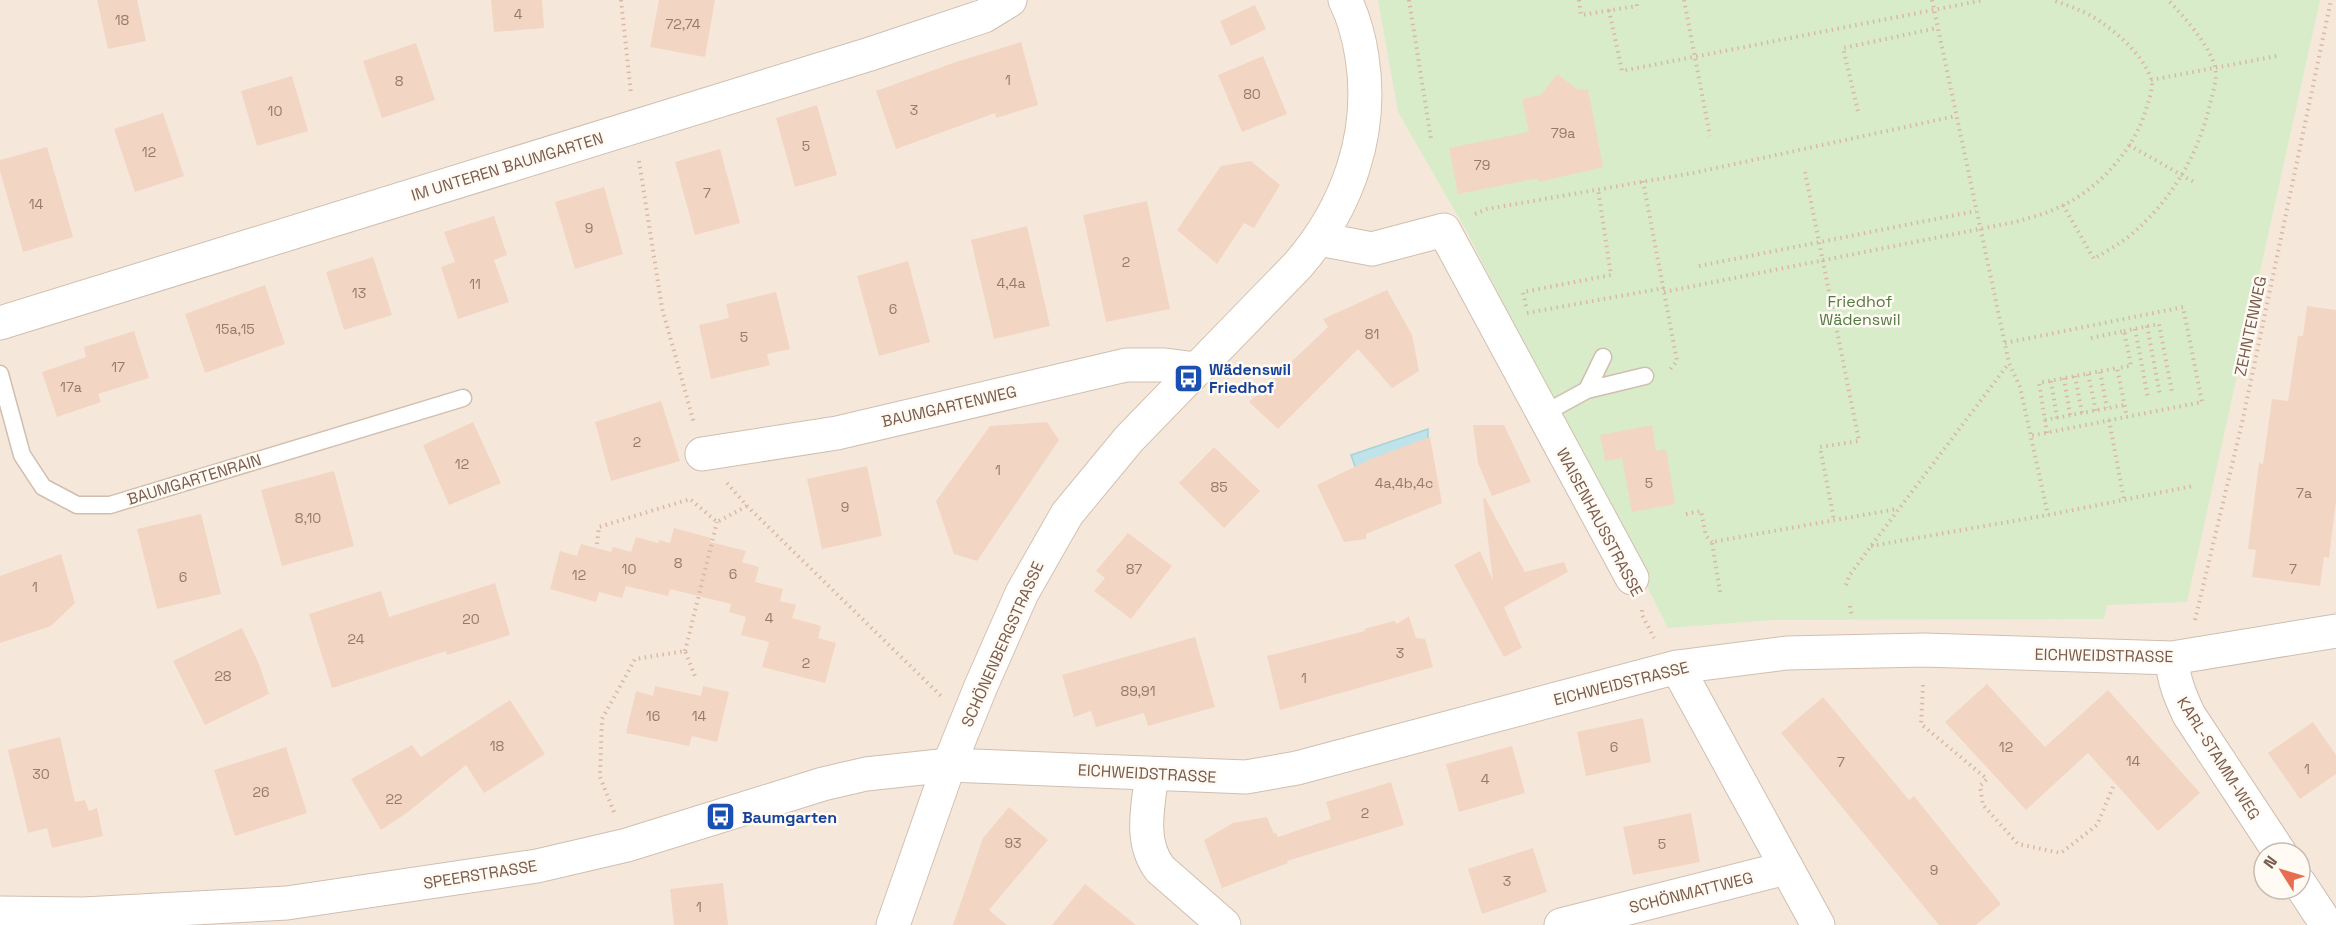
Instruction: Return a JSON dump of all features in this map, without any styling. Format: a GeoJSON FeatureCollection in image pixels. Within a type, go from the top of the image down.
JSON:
{"type":"FeatureCollection","features":[{"type":"Feature","properties":{"kind":"street","name":"IM UNTEREN BAUMGARTEN"},"geometry":{"type":"LineString","coordinates":[[0,323],[984,16],[1010,0]]}},
{"type":"Feature","properties":{"kind":"street","name":"SCHÖNENBERGSTRASSE"},"geometry":{"type":"LineString","coordinates":[[893,925],[949,765],[981,686],[1022,593],[1067,514],[1129,439],[1298,264],[1319,239],[1338,208],[1348,183],[1364,124],[1365,96],[1358,32],[1345,0]]}},
{"type":"Feature","properties":{"kind":"street"},"geometry":{"type":"LineString","coordinates":[[1319,239],[1372,249],[1444,230]]}},
{"type":"Feature","properties":{"kind":"street","name":"WAISENHAUSSTRASSE"},"geometry":{"type":"LineString","coordinates":[[1444,230],[1632,578]]}},
{"type":"Feature","properties":{"kind":"street","name":"BAUMGARTENWEG"},"geometry":{"type":"LineString","coordinates":[[702,454],[837,433],[1126,365],[1165,365],[1196,369]]}},
{"type":"Feature","properties":{"kind":"street","name":"EICHWEIDSTRASSE"},"geometry":{"type":"LineString","coordinates":[[949,765],[1246,777],[1297,768],[1677,667],[1787,653],[1924,650],[2182,657],[2336,631]]}},
{"type":"Feature","properties":{"kind":"street","name":"KARL-STAMM-WEG"},"geometry":{"type":"LineString","coordinates":[[2182,657],[2176,683],[2189,715],[2272,841]]}},
{"type":"Feature","properties":{"kind":"street"},"geometry":{"type":"LineString","coordinates":[[1677,667],[1818,925]]}},
{"type":"Feature","properties":{"kind":"street","name":"SPEERSTRASSE"},"geometry":{"type":"LineString","coordinates":[[0,913],[84,914],[286,903],[545,864],[627,845],[823,784],[866,774],[949,765]]}},
{"type":"Feature","properties":{"kind":"street"},"geometry":{"type":"LineString","coordinates":[[1152,774],[1146,828],[1152,858],[1160,869],[1224,925]]}},
{"type":"Feature","properties":{"kind":"street","name":"SCHÖNMATTWEG"},"geometry":{"type":"LineString","coordinates":[[1561,925],[1786,868]]}},
{"type":"Feature","properties":{"kind":"street"},"geometry":{"type":"LineString","coordinates":[[2311,901],[2327,925]]}},
{"type":"Feature","properties":{"kind":"lane"},"geometry":{"type":"LineString","coordinates":[[1587,390],[1603,357]]}},
{"type":"Feature","properties":{"kind":"lane","name":"BAUMGARTENRAIN"},"geometry":{"type":"LineString","coordinates":[[0,374],[22,455],[43,487],[77,505],[110,505],[463,398]]}},
{"type":"Feature","properties":{"kind":"lane"},"geometry":{"type":"LineString","coordinates":[[1543,414],[1587,390],[1644,376]]}},
{"type":"Feature","properties":{"kind":"path"},"geometry":{"type":"LineString","coordinates":[[621,0],[634,127]]}},
{"type":"Feature","properties":{"kind":"path"},"geometry":{"type":"LineString","coordinates":[[1409,0],[1431,139]]}},
{"type":"Feature","properties":{"kind":"path"},"geometry":{"type":"LineString","coordinates":[[1579,0],[1581,15],[1637,6],[1636,0]]}},
{"type":"Feature","properties":{"kind":"path"},"geometry":{"type":"LineString","coordinates":[[1684,0],[1710,136]]}},
{"type":"Feature","properties":{"kind":"path"},"geometry":{"type":"LineString","coordinates":[[1932,0],[2009,363],[2020,387],[2048,515]]}},
{"type":"Feature","properties":{"kind":"path"},"geometry":{"type":"LineString","coordinates":[[1609,10],[1622,72],[1984,0]]}},
{"type":"Feature","properties":{"kind":"path"},"geometry":{"type":"LineString","coordinates":[[1527,314],[1980,230],[2015,222],[2063,205],[2088,189],[2118,161],[2143,118],[2151,93],[2151,80],[2142,61],[2126,42],[2081,10],[2053,0]]}},
{"type":"Feature","properties":{"kind":"path"},"geometry":{"type":"LineString","coordinates":[[2063,205],[2094,259],[2131,235],[2183,176],[2205,126],[2216,78],[2215,66],[2200,38],[2168,0]]}},
{"type":"Feature","properties":{"kind":"path","name":"ZEHNTENWEG"},"geometry":{"type":"LineString","coordinates":[[2182,657],[2191,636],[2242,423],[2331,0]]}},
{"type":"Feature","properties":{"kind":"path"},"geometry":{"type":"LineString","coordinates":[[1857,111],[1843,48],[1937,28]]}},
{"type":"Feature","properties":{"kind":"path"},"geometry":{"type":"LineString","coordinates":[[2151,80],[2277,56]]}},
{"type":"Feature","properties":{"kind":"path"},"geometry":{"type":"LineString","coordinates":[[1444,230],[1460,220],[1487,209],[1693,173],[1956,116]]}},
{"type":"Feature","properties":{"kind":"path"},"geometry":{"type":"LineString","coordinates":[[2129,145],[2194,182]]}},
{"type":"Feature","properties":{"kind":"path"},"geometry":{"type":"LineString","coordinates":[[1805,172],[1859,441],[1820,447],[1834,520]]}},
{"type":"Feature","properties":{"kind":"path"},"geometry":{"type":"LineString","coordinates":[[1643,181],[1677,361],[1671,370],[1644,376]]}},
{"type":"Feature","properties":{"kind":"path"},"geometry":{"type":"LineString","coordinates":[[1523,292],[1611,275],[1598,189]]}},
{"type":"Feature","properties":{"kind":"path"},"geometry":{"type":"LineString","coordinates":[[1699,267],[1976,211]]}},
{"type":"Feature","properties":{"kind":"path"},"geometry":{"type":"LineString","coordinates":[[2005,343],[2183,308],[2202,402],[2030,436]]}},
{"type":"Feature","properties":{"kind":"path"},"geometry":{"type":"LineString","coordinates":[[2091,338],[2159,324],[2172,392]]}},
{"type":"Feature","properties":{"kind":"path"},"geometry":{"type":"LineString","coordinates":[[2147,326],[2160,395]]}},
{"type":"Feature","properties":{"kind":"path"},"geometry":{"type":"LineString","coordinates":[[2135,329],[2148,398]]}},
{"type":"Feature","properties":{"kind":"path"},"geometry":{"type":"LineString","coordinates":[[2047,433],[2039,383],[2131,366],[2124,331]]}},
{"type":"Feature","properties":{"kind":"path"},"geometry":{"type":"LineString","coordinates":[[1846,585],[1849,576],[1870,546],[2009,363]]}},
{"type":"Feature","properties":{"kind":"path"},"geometry":{"type":"LineString","coordinates":[[2116,368],[2127,417]]}},
{"type":"Feature","properties":{"kind":"path"},"geometry":{"type":"LineString","coordinates":[[2100,372],[2108,408]]}},
{"type":"Feature","properties":{"kind":"path"},"geometry":{"type":"LineString","coordinates":[[2088,374],[2096,411]]}},
{"type":"Feature","properties":{"kind":"path"},"geometry":{"type":"LineString","coordinates":[[2075,376],[2082,413]]}},
{"type":"Feature","properties":{"kind":"path"},"geometry":{"type":"LineString","coordinates":[[2064,378],[2070,415]]}},
{"type":"Feature","properties":{"kind":"path"},"geometry":{"type":"LineString","coordinates":[[2051,381],[2057,417]]}},
{"type":"Feature","properties":{"kind":"path"},"geometry":{"type":"LineString","coordinates":[[2045,420],[2124,405]]}},
{"type":"Feature","properties":{"kind":"path"},"geometry":{"type":"LineString","coordinates":[[2109,420],[2124,500]]}},
{"type":"Feature","properties":{"kind":"path"},"geometry":{"type":"LineString","coordinates":[[1870,546],[2048,515],[2193,486]]}},
{"type":"Feature","properties":{"kind":"path"},"geometry":{"type":"LineString","coordinates":[[597,544],[598,526],[690,499],[717,522]]}},
{"type":"Feature","properties":{"kind":"path"},"geometry":{"type":"LineString","coordinates":[[695,676],[685,651],[717,522],[747,506]]}},
{"type":"Feature","properties":{"kind":"path"},"geometry":{"type":"LineString","coordinates":[[1712,542],[1898,509]]}},
{"type":"Feature","properties":{"kind":"path"},"geometry":{"type":"LineString","coordinates":[[1686,514],[1701,511],[1706,536],[1712,542],[1720,592]]}},
{"type":"Feature","properties":{"kind":"path","name":"WAISENHAUSSTRASSE"},"geometry":{"type":"LineString","coordinates":[[1632,578],[1643,598],[1642,615],[1657,645],[1677,667]]}},
{"type":"Feature","properties":{"kind":"path"},"geometry":{"type":"LineString","coordinates":[[1924,650],[1921,724],[1987,779],[1980,786],[1983,805],[2018,844],[2061,853],[2097,825],[2113,787]]}},
{"type":"Feature","properties":{"kind":"path"},"geometry":{"type":"LineString","coordinates":[[627,845],[600,777],[602,719],[635,659],[685,651]]}},
{"type":"Feature","properties":{"kind":"shaded area"},"geometry":{"type":"Polygon","coordinates":[[[0,0],[2336,0],[2336,925],[0,925],[0,0]]]}},
{"type":"Feature","properties":{"kind":"green space","name":"Friedhof Wädenswil"},"geometry":{"type":"Polygon","coordinates":[[[1378,0],[2320,0],[2187,602],[2107,605],[2104,619],[1772,620],[1668,628],[1467,232],[1398,112],[1378,0]]]}},
{"type":"Feature","properties":{"kind":"water"},"geometry":{"type":"Polygon","coordinates":[[[1428,429],[1428,444],[1356,469],[1351,455],[1428,429]]]}},
{"type":"Feature","properties":{"kind":"building"},"geometry":{"type":"Polygon","coordinates":[[[97,0],[137,0],[146,41],[108,49],[97,0]]]}},
{"type":"Feature","properties":{"kind":"building"},"geometry":{"type":"Polygon","coordinates":[[[491,0],[542,0],[544,28],[494,32],[491,0]]]}},
{"type":"Feature","properties":{"kind":"building"},"geometry":{"type":"Polygon","coordinates":[[[659,0],[715,0],[705,57],[650,47],[659,0]]]}},
{"type":"Feature","properties":{"kind":"building"},"geometry":{"type":"Polygon","coordinates":[[[1255,5],[1266,29],[1231,46],[1220,21],[1255,5]]]}},
{"type":"Feature","properties":{"kind":"building"},"geometry":{"type":"Polygon","coordinates":[[[1021,42],[1038,105],[996,118],[995,113],[896,149],[876,91],[956,62],[1021,42]]]}},
{"type":"Feature","properties":{"kind":"building"},"geometry":{"type":"Polygon","coordinates":[[[416,43],[435,100],[382,118],[363,61],[416,43]]]}},
{"type":"Feature","properties":{"kind":"building"},"geometry":{"type":"Polygon","coordinates":[[[1263,56],[1287,114],[1242,132],[1218,75],[1263,56]]]}},
{"type":"Feature","properties":{"kind":"building"},"geometry":{"type":"Polygon","coordinates":[[[1557,74],[1578,90],[1588,89],[1603,167],[1539,182],[1538,178],[1458,194],[1449,148],[1529,132],[1522,99],[1541,95],[1557,74]]]}},
{"type":"Feature","properties":{"kind":"building"},"geometry":{"type":"Polygon","coordinates":[[[292,76],[308,131],[257,146],[241,91],[292,76]]]}},
{"type":"Feature","properties":{"kind":"building"},"geometry":{"type":"Polygon","coordinates":[[[817,105],[837,175],[795,187],[776,118],[817,105]]]}},
{"type":"Feature","properties":{"kind":"building"},"geometry":{"type":"Polygon","coordinates":[[[163,113],[184,176],[135,192],[114,129],[163,113]]]}},
{"type":"Feature","properties":{"kind":"building"},"geometry":{"type":"Polygon","coordinates":[[[47,147],[73,237],[23,252],[0,171],[0,160],[47,147]]]}},
{"type":"Feature","properties":{"kind":"building"},"geometry":{"type":"Polygon","coordinates":[[[720,149],[740,223],[695,235],[675,162],[720,149]]]}},
{"type":"Feature","properties":{"kind":"building"},"geometry":{"type":"Polygon","coordinates":[[[1251,161],[1280,185],[1254,228],[1244,223],[1217,264],[1177,230],[1221,166],[1251,161]]]}},
{"type":"Feature","properties":{"kind":"building"},"geometry":{"type":"Polygon","coordinates":[[[604,187],[623,254],[575,269],[555,202],[604,187]]]}},
{"type":"Feature","properties":{"kind":"building"},"geometry":{"type":"Polygon","coordinates":[[[1147,201],[1170,309],[1106,322],[1083,215],[1147,201]]]}},
{"type":"Feature","properties":{"kind":"building"},"geometry":{"type":"Polygon","coordinates":[[[494,216],[507,255],[494,260],[509,302],[458,319],[441,267],[455,262],[444,232],[494,216]]]}},
{"type":"Feature","properties":{"kind":"building"},"geometry":{"type":"Polygon","coordinates":[[[1027,226],[1050,326],[994,339],[971,240],[1027,226]]]}},
{"type":"Feature","properties":{"kind":"building"},"geometry":{"type":"Polygon","coordinates":[[[373,257],[392,315],[344,330],[326,272],[373,257]]]}},
{"type":"Feature","properties":{"kind":"building"},"geometry":{"type":"Polygon","coordinates":[[[908,261],[930,342],[879,356],[857,276],[908,261]]]}},
{"type":"Feature","properties":{"kind":"building"},"geometry":{"type":"Polygon","coordinates":[[[265,285],[285,344],[205,373],[185,314],[265,285]]]}},
{"type":"Feature","properties":{"kind":"building"},"geometry":{"type":"Polygon","coordinates":[[[1387,290],[1412,335],[1419,371],[1392,388],[1358,349],[1278,429],[1249,402],[1328,327],[1323,319],[1387,290]]]}},
{"type":"Feature","properties":{"kind":"building"},"geometry":{"type":"Polygon","coordinates":[[[776,292],[790,349],[767,354],[770,365],[711,379],[699,325],[729,318],[726,304],[776,292]]]}},
{"type":"Feature","properties":{"kind":"building"},"geometry":{"type":"Polygon","coordinates":[[[2307,306],[2336,310],[2336,501],[2329,558],[2324,557],[2320,586],[2252,577],[2256,550],[2248,549],[2259,463],[2263,464],[2272,399],[2288,401],[2298,336],[2303,336],[2307,306]]]}},
{"type":"Feature","properties":{"kind":"building"},"geometry":{"type":"Polygon","coordinates":[[[134,331],[149,378],[98,394],[101,402],[57,417],[42,372],[86,357],[84,347],[134,331]]]}},
{"type":"Feature","properties":{"kind":"building"},"geometry":{"type":"Polygon","coordinates":[[[661,401],[680,461],[611,481],[595,422],[661,401]]]}},
{"type":"Feature","properties":{"kind":"building"},"geometry":{"type":"Polygon","coordinates":[[[473,422],[501,483],[449,505],[423,445],[473,422]]]}},
{"type":"Feature","properties":{"kind":"building"},"geometry":{"type":"Polygon","coordinates":[[[1047,422],[1059,440],[977,561],[954,554],[936,501],[990,426],[1047,422]]]}},
{"type":"Feature","properties":{"kind":"building"},"geometry":{"type":"Polygon","coordinates":[[[1473,425],[1504,425],[1531,482],[1492,496],[1478,463],[1473,425]]]}},
{"type":"Feature","properties":{"kind":"building"},"geometry":{"type":"Polygon","coordinates":[[[1652,425],[1656,451],[1666,449],[1675,504],[1632,512],[1622,458],[1605,461],[1600,435],[1652,425]]]}},
{"type":"Feature","properties":{"kind":"building"},"geometry":{"type":"Polygon","coordinates":[[[1430,437],[1442,503],[1366,534],[1366,539],[1344,542],[1317,485],[1371,459],[1430,437]]]}},
{"type":"Feature","properties":{"kind":"building"},"geometry":{"type":"Polygon","coordinates":[[[1214,447],[1260,491],[1224,528],[1179,483],[1214,447]]]}},
{"type":"Feature","properties":{"kind":"building"},"geometry":{"type":"Polygon","coordinates":[[[867,466],[882,536],[822,549],[807,479],[867,466]]]}},
{"type":"Feature","properties":{"kind":"building"},"geometry":{"type":"Polygon","coordinates":[[[334,471],[354,546],[282,566],[261,490],[334,471]]]}},
{"type":"Feature","properties":{"kind":"building"},"geometry":{"type":"Polygon","coordinates":[[[1485,498],[1525,572],[1564,562],[1568,572],[1504,607],[1522,648],[1504,657],[1454,565],[1480,551],[1493,581],[1483,499],[1485,498]]]}},
{"type":"Feature","properties":{"kind":"building"},"geometry":{"type":"Polygon","coordinates":[[[201,514],[221,594],[157,609],[137,529],[201,514]]]}},
{"type":"Feature","properties":{"kind":"building"},"geometry":{"type":"Polygon","coordinates":[[[674,528],[711,538],[710,542],[746,551],[742,562],[759,567],[755,582],[783,589],[780,601],[796,605],[792,618],[821,626],[818,638],[836,643],[825,683],[762,667],[769,642],[741,635],[746,617],[729,612],[731,604],[670,589],[668,596],[626,586],[622,598],[599,592],[596,602],[550,589],[560,551],[577,556],[581,544],[611,552],[613,547],[631,552],[636,537],[658,543],[659,540],[670,543],[674,528]]]}},
{"type":"Feature","properties":{"kind":"building"},"geometry":{"type":"Polygon","coordinates":[[[1128,533],[1172,566],[1131,619],[1094,591],[1105,578],[1096,571],[1128,533]]]}},
{"type":"Feature","properties":{"kind":"building"},"geometry":{"type":"Polygon","coordinates":[[[61,554],[75,603],[51,626],[0,643],[0,576],[61,554]]]}},
{"type":"Feature","properties":{"kind":"building"},"geometry":{"type":"Polygon","coordinates":[[[495,583],[510,635],[447,655],[446,651],[332,688],[309,614],[381,591],[389,617],[495,583]]]}},
{"type":"Feature","properties":{"kind":"building"},"geometry":{"type":"Polygon","coordinates":[[[1409,616],[1416,638],[1425,639],[1433,667],[1280,710],[1267,656],[1365,631],[1364,629],[1394,621],[1397,624],[1409,616]]]}},
{"type":"Feature","properties":{"kind":"building"},"geometry":{"type":"Polygon","coordinates":[[[242,628],[259,664],[269,694],[205,725],[173,661],[242,628]]]}},
{"type":"Feature","properties":{"kind":"building"},"geometry":{"type":"Polygon","coordinates":[[[1195,637],[1215,707],[1148,726],[1144,713],[1096,727],[1091,711],[1074,717],[1062,675],[1195,637]]]}},
{"type":"Feature","properties":{"kind":"building"},"geometry":{"type":"Polygon","coordinates":[[[1987,684],[2045,747],[2108,690],[2200,793],[2158,831],[2088,753],[2026,810],[1945,722],[1987,684]]]}},
{"type":"Feature","properties":{"kind":"building"},"geometry":{"type":"Polygon","coordinates":[[[655,686],[701,696],[703,686],[729,692],[717,742],[692,736],[689,746],[626,733],[636,691],[653,696],[655,686]]]}},
{"type":"Feature","properties":{"kind":"building"},"geometry":{"type":"Polygon","coordinates":[[[1823,697],[1909,800],[1914,796],[2001,904],[1976,925],[1939,925],[1781,733],[1823,697]]]}},
{"type":"Feature","properties":{"kind":"building"},"geometry":{"type":"Polygon","coordinates":[[[510,700],[545,754],[484,793],[466,765],[408,812],[381,830],[351,779],[412,745],[421,757],[510,700]]]}},
{"type":"Feature","properties":{"kind":"building"},"geometry":{"type":"Polygon","coordinates":[[[1643,718],[1651,762],[1586,776],[1577,732],[1643,718]]]}},
{"type":"Feature","properties":{"kind":"building"},"geometry":{"type":"Polygon","coordinates":[[[2313,722],[2336,755],[2336,774],[2300,799],[2268,753],[2313,722]]]}},
{"type":"Feature","properties":{"kind":"building"},"geometry":{"type":"Polygon","coordinates":[[[60,737],[75,802],[85,800],[89,811],[97,808],[103,836],[52,848],[47,828],[28,833],[8,750],[60,737]]]}},
{"type":"Feature","properties":{"kind":"building"},"geometry":{"type":"Polygon","coordinates":[[[1512,746],[1525,793],[1459,812],[1446,764],[1512,746]]]}},
{"type":"Feature","properties":{"kind":"building"},"geometry":{"type":"Polygon","coordinates":[[[286,747],[307,813],[235,836],[214,770],[286,747]]]}},
{"type":"Feature","properties":{"kind":"building"},"geometry":{"type":"Polygon","coordinates":[[[1391,782],[1404,825],[1287,861],[1288,863],[1222,888],[1204,840],[1233,823],[1267,817],[1274,834],[1276,833],[1278,837],[1331,819],[1326,802],[1391,782]]]}},
{"type":"Feature","properties":{"kind":"building"},"geometry":{"type":"Polygon","coordinates":[[[1009,807],[1048,840],[989,910],[1007,925],[953,925],[983,838],[1009,807]]]}},
{"type":"Feature","properties":{"kind":"building"},"geometry":{"type":"Polygon","coordinates":[[[1691,813],[1700,862],[1633,875],[1623,827],[1691,813]]]}},
{"type":"Feature","properties":{"kind":"building"},"geometry":{"type":"Polygon","coordinates":[[[1533,848],[1547,892],[1482,914],[1468,869],[1533,848]]]}},
{"type":"Feature","properties":{"kind":"building"},"geometry":{"type":"Polygon","coordinates":[[[723,883],[728,925],[674,925],[670,889],[723,883]]]}},
{"type":"Feature","properties":{"kind":"building"},"geometry":{"type":"Polygon","coordinates":[[[1085,884],[1136,925],[1052,925],[1085,884]]]}},
{"type":"Feature","properties":{"kind":"place","name":"Wädenswil Friedhof"},"geometry":{"type":"Point","coordinates":[1188,378]}},
{"type":"Feature","properties":{"kind":"place","name":"Baumgarten"},"geometry":{"type":"Point","coordinates":[721,817]}}]}
